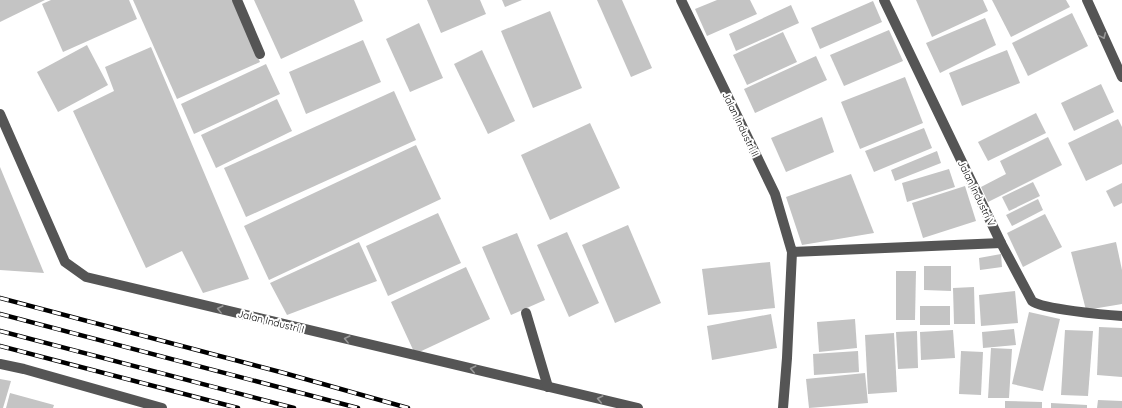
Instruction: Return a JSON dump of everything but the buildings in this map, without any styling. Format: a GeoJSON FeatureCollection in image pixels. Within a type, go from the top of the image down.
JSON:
{"type":"FeatureCollection","features":[{"type":"Feature","properties":{"kind":"street"},"geometry":{"type":"LineString","coordinates":[[237,0],[260,54]]}},
{"type":"Feature","properties":{"kind":"street","name":"Jalan Industri II"},"geometry":{"type":"LineString","coordinates":[[681,0],[775,194],[792,252],[783,408]]}},
{"type":"Feature","properties":{"kind":"street","name":"Jalan Industri V"},"geometry":{"type":"LineString","coordinates":[[884,0],[1001,243],[1032,301],[1034,303],[1084,312],[1122,316]]}},
{"type":"Feature","properties":{"kind":"street"},"geometry":{"type":"LineString","coordinates":[[1087,0],[1122,77]]}},
{"type":"Feature","properties":{"kind":"street","name":"Jalan Industri I"},"geometry":{"type":"LineString","coordinates":[[0,114],[65,262],[86,277],[638,408]]}},
{"type":"Feature","properties":{"kind":"street"},"geometry":{"type":"LineString","coordinates":[[792,252],[1001,243]]}},
{"type":"Feature","properties":{"kind":"street"},"geometry":{"type":"LineString","coordinates":[[526,313],[548,387]]}},
{"type":"Feature","properties":{"kind":"street"},"geometry":{"type":"LineString","coordinates":[[0,364],[24,369],[162,408]]}},
{"type":"Feature","properties":{"kind":"railway"},"geometry":{"type":"LineString","coordinates":[[0,298],[284,373],[408,408]]}},
{"type":"Feature","properties":{"kind":"railway"},"geometry":{"type":"LineString","coordinates":[[0,314],[358,408]]}},
{"type":"Feature","properties":{"kind":"railway"},"geometry":{"type":"LineString","coordinates":[[0,331],[294,408]]}},
{"type":"Feature","properties":{"kind":"railway"},"geometry":{"type":"LineString","coordinates":[[0,346],[238,408]]}}]}
